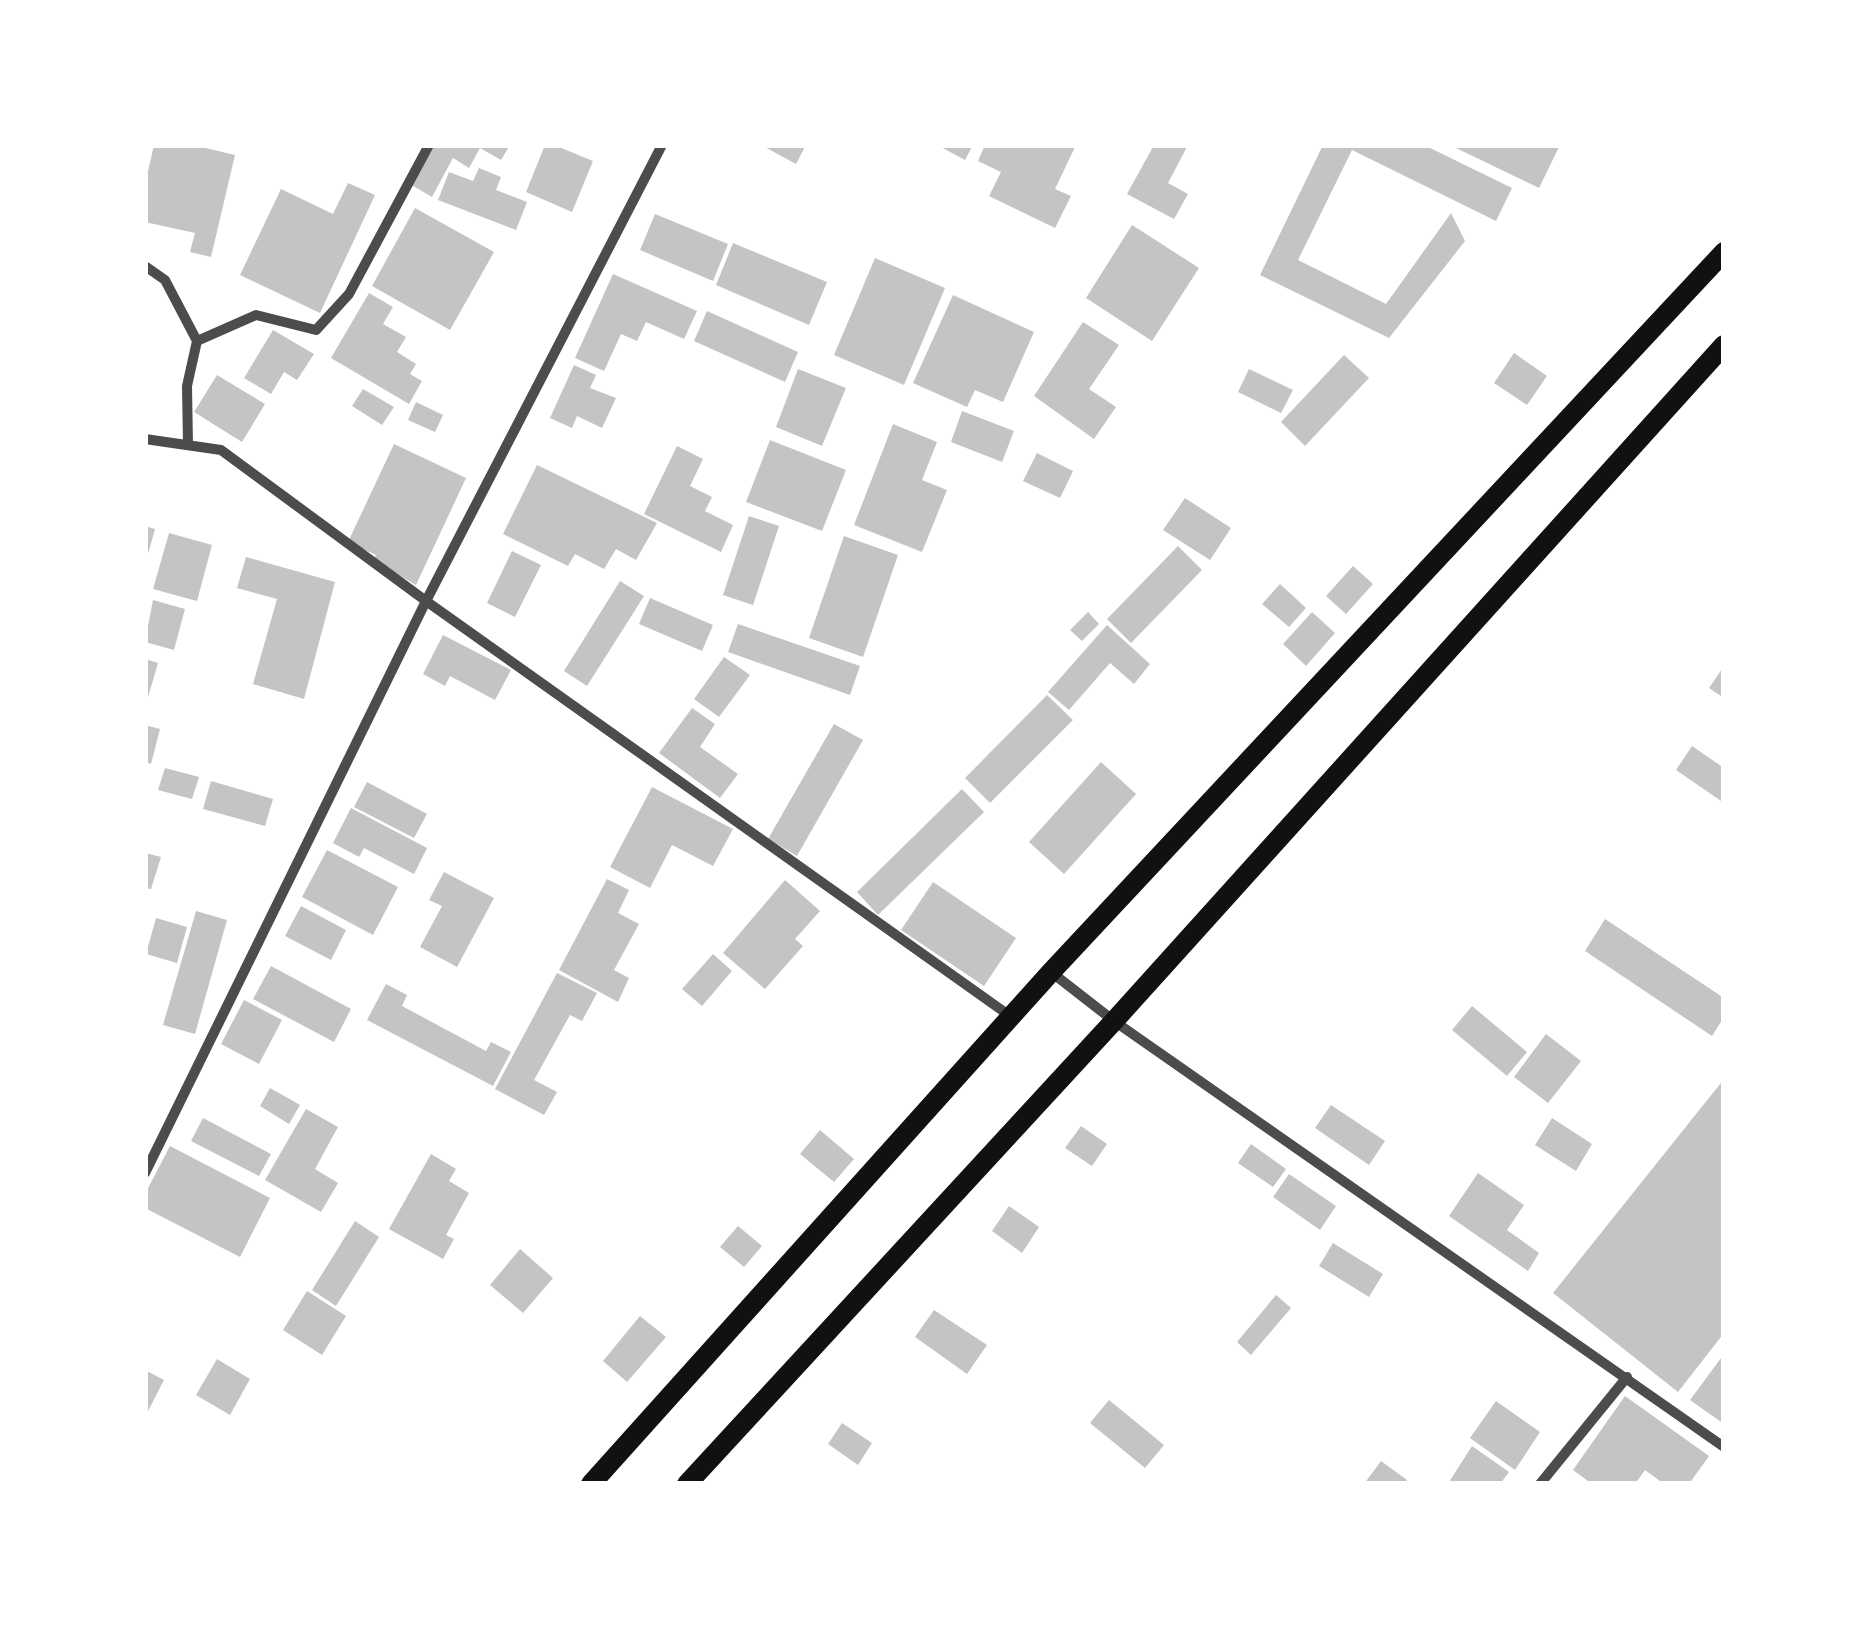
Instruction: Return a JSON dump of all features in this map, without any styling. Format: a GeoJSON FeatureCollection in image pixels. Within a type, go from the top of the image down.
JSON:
{"type":"FeatureCollection","features":[{"type":"Feature","properties":{"kind":"main road"},"geometry":{"type":"LineString","coordinates":[[591,1484],[1051,972],[1724,252]]}},
{"type":"Feature","properties":{"kind":"main road"},"geometry":{"type":"LineString","coordinates":[[687,1484],[1114,1020],[1724,345]]}},
{"type":"Feature","properties":{"kind":"street"},"geometry":{"type":"LineString","coordinates":[[197,341],[256,315],[316,330],[349,294],[430,145]]}},
{"type":"Feature","properties":{"kind":"street"},"geometry":{"type":"LineString","coordinates":[[145,1172],[426,602],[662,145]]}},
{"type":"Feature","properties":{"kind":"street"},"geometry":{"type":"LineString","coordinates":[[145,266],[165,280],[197,341],[187,386],[188,445]]}},
{"type":"Feature","properties":{"kind":"street"},"geometry":{"type":"LineString","coordinates":[[145,439],[221,450],[426,602],[1011,1017]]}},
{"type":"Feature","properties":{"kind":"street"},"geometry":{"type":"LineString","coordinates":[[1051,972],[1724,1447]]}},
{"type":"Feature","properties":{"kind":"street"},"geometry":{"type":"LineString","coordinates":[[1540,1484],[1626,1377]]}},
{"type":"Feature","properties":{"kind":"building"},"geometry":{"type":"Polygon","coordinates":[[[154,145],[193,145],[235,155],[211,257],[190,252],[195,233],[145,222],[145,185],[154,145]]]}},
{"type":"Feature","properties":{"kind":"building"},"geometry":{"type":"Polygon","coordinates":[[[432,145],[510,145],[501,160],[480,148],[469,168],[453,158],[432,197],[410,184],[432,145]]]}},
{"type":"Feature","properties":{"kind":"building"},"geometry":{"type":"Polygon","coordinates":[[[545,145],[593,161],[572,212],[526,192],[545,145]]]}},
{"type":"Feature","properties":{"kind":"building"},"geometry":{"type":"Polygon","coordinates":[[[761,145],[806,145],[796,164],[761,145]]]}},
{"type":"Feature","properties":{"kind":"building"},"geometry":{"type":"Polygon","coordinates":[[[937,145],[973,145],[965,160],[937,145]]]}},
{"type":"Feature","properties":{"kind":"building"},"geometry":{"type":"Polygon","coordinates":[[[985,145],[1076,145],[1055,189],[1071,196],[1055,228],[989,196],[1001,172],[978,161],[985,145]]]}},
{"type":"Feature","properties":{"kind":"building"},"geometry":{"type":"Polygon","coordinates":[[[1154,145],[1188,145],[1168,183],[1188,194],[1174,219],[1127,194],[1154,145]]]}},
{"type":"Feature","properties":{"kind":"building"},"geometry":{"type":"Polygon","coordinates":[[[1323,145],[1424,145],[1512,188],[1496,221],[1352,150],[1298,260],[1386,304],[1451,213],[1465,241],[1389,338],[1260,275],[1323,145]]]}},
{"type":"Feature","properties":{"kind":"building"},"geometry":{"type":"Polygon","coordinates":[[[1560,145],[1539,188],[1456,148],[1560,145]]]}},
{"type":"Feature","properties":{"kind":"building"},"geometry":{"type":"Polygon","coordinates":[[[479,168],[501,177],[496,190],[527,202],[516,230],[438,200],[449,172],[473,181],[479,168]]]}},
{"type":"Feature","properties":{"kind":"building"},"geometry":{"type":"Polygon","coordinates":[[[348,183],[375,195],[320,313],[240,275],[281,189],[333,214],[348,183]]]}},
{"type":"Feature","properties":{"kind":"building"},"geometry":{"type":"Polygon","coordinates":[[[415,208],[494,252],[450,330],[372,286],[415,208]]]}},
{"type":"Feature","properties":{"kind":"building"},"geometry":{"type":"Polygon","coordinates":[[[655,214],[728,244],[713,281],[640,250],[655,214]]]}},
{"type":"Feature","properties":{"kind":"building"},"geometry":{"type":"Polygon","coordinates":[[[1132,225],[1199,268],[1152,341],[1086,298],[1132,225]]]}},
{"type":"Feature","properties":{"kind":"building"},"geometry":{"type":"Polygon","coordinates":[[[733,243],[827,282],[809,325],[716,285],[733,243]]]}},
{"type":"Feature","properties":{"kind":"building"},"geometry":{"type":"Polygon","coordinates":[[[875,258],[945,288],[904,385],[834,355],[875,258]]]}},
{"type":"Feature","properties":{"kind":"building"},"geometry":{"type":"Polygon","coordinates":[[[613,274],[697,311],[684,339],[646,322],[637,341],[621,334],[604,371],[575,358],[613,274]]]}},
{"type":"Feature","properties":{"kind":"building"},"geometry":{"type":"Polygon","coordinates":[[[369,293],[393,307],[383,324],[406,337],[397,352],[416,364],[410,374],[422,381],[409,404],[331,358],[369,293]]]}},
{"type":"Feature","properties":{"kind":"building"},"geometry":{"type":"Polygon","coordinates":[[[953,295],[1034,332],[1003,402],[975,390],[967,407],[913,383],[953,295]]]}},
{"type":"Feature","properties":{"kind":"building"},"geometry":{"type":"Polygon","coordinates":[[[707,311],[798,352],[785,382],[694,341],[707,311]]]}},
{"type":"Feature","properties":{"kind":"building"},"geometry":{"type":"Polygon","coordinates":[[[1083,322],[1119,345],[1089,389],[1116,407],[1094,439],[1034,396],[1083,322]]]}},
{"type":"Feature","properties":{"kind":"building"},"geometry":{"type":"Polygon","coordinates":[[[273,330],[314,354],[297,380],[284,372],[271,394],[244,378],[273,330]]]}},
{"type":"Feature","properties":{"kind":"building"},"geometry":{"type":"Polygon","coordinates":[[[1514,353],[1547,376],[1527,405],[1494,383],[1514,353]]]}},
{"type":"Feature","properties":{"kind":"building"},"geometry":{"type":"Polygon","coordinates":[[[1344,355],[1369,378],[1305,446],[1281,422],[1344,355]]]}},
{"type":"Feature","properties":{"kind":"building"},"geometry":{"type":"Polygon","coordinates":[[[574,365],[596,375],[590,388],[616,398],[602,428],[577,416],[572,428],[550,418],[574,365]]]}},
{"type":"Feature","properties":{"kind":"building"},"geometry":{"type":"Polygon","coordinates":[[[798,369],[846,388],[822,446],[776,427],[798,369]]]}},
{"type":"Feature","properties":{"kind":"building"},"geometry":{"type":"Polygon","coordinates":[[[1249,369],[1293,390],[1281,413],[1238,392],[1249,369]]]}},
{"type":"Feature","properties":{"kind":"building"},"geometry":{"type":"Polygon","coordinates":[[[217,375],[265,404],[242,442],[194,412],[217,375]]]}},
{"type":"Feature","properties":{"kind":"building"},"geometry":{"type":"Polygon","coordinates":[[[363,389],[394,407],[382,425],[352,406],[363,389]]]}},
{"type":"Feature","properties":{"kind":"building"},"geometry":{"type":"Polygon","coordinates":[[[416,402],[443,415],[435,432],[408,420],[416,402]]]}},
{"type":"Feature","properties":{"kind":"building"},"geometry":{"type":"Polygon","coordinates":[[[962,411],[1014,431],[1002,462],[951,442],[962,411]]]}},
{"type":"Feature","properties":{"kind":"building"},"geometry":{"type":"Polygon","coordinates":[[[893,424],[937,442],[922,480],[947,490],[922,552],[854,525],[893,424]]]}},
{"type":"Feature","properties":{"kind":"building"},"geometry":{"type":"Polygon","coordinates":[[[770,440],[846,470],[822,531],[746,502],[770,440]]]}},
{"type":"Feature","properties":{"kind":"building"},"geometry":{"type":"Polygon","coordinates":[[[394,444],[466,478],[416,585],[373,560],[376,555],[348,542],[394,444]]]}},
{"type":"Feature","properties":{"kind":"building"},"geometry":{"type":"Polygon","coordinates":[[[677,446],[703,459],[690,486],[712,497],[705,511],[733,525],[721,552],[644,514],[677,446]]]}},
{"type":"Feature","properties":{"kind":"building"},"geometry":{"type":"Polygon","coordinates":[[[1037,453],[1073,471],[1060,498],[1023,481],[1037,453]]]}},
{"type":"Feature","properties":{"kind":"building"},"geometry":{"type":"Polygon","coordinates":[[[537,465],[657,523],[636,560],[616,549],[604,569],[575,554],[568,566],[503,534],[537,465]]]}},
{"type":"Feature","properties":{"kind":"building"},"geometry":{"type":"Polygon","coordinates":[[[1185,498],[1231,528],[1210,560],[1163,530],[1185,498]]]}},
{"type":"Feature","properties":{"kind":"building"},"geometry":{"type":"Polygon","coordinates":[[[749,516],[779,526],[753,605],[723,595],[749,516]]]}},
{"type":"Feature","properties":{"kind":"building"},"geometry":{"type":"Polygon","coordinates":[[[145,526],[155,529],[146,561],[145,561],[145,526]]]}},
{"type":"Feature","properties":{"kind":"building"},"geometry":{"type":"Polygon","coordinates":[[[169,533],[212,545],[197,601],[153,589],[169,533]]]}},
{"type":"Feature","properties":{"kind":"building"},"geometry":{"type":"Polygon","coordinates":[[[844,536],[898,555],[863,657],[809,638],[844,536]]]}},
{"type":"Feature","properties":{"kind":"building"},"geometry":{"type":"Polygon","coordinates":[[[1178,546],[1202,570],[1131,643],[1107,619],[1178,546]]]}},
{"type":"Feature","properties":{"kind":"building"},"geometry":{"type":"Polygon","coordinates":[[[512,551],[541,565],[515,617],[487,603],[512,551]]]}},
{"type":"Feature","properties":{"kind":"building"},"geometry":{"type":"Polygon","coordinates":[[[246,557],[335,582],[304,699],[253,684],[277,599],[237,588],[246,557]]]}},
{"type":"Feature","properties":{"kind":"building"},"geometry":{"type":"Polygon","coordinates":[[[1353,566],[1373,584],[1346,614],[1326,596],[1353,566]]]}},
{"type":"Feature","properties":{"kind":"building"},"geometry":{"type":"Polygon","coordinates":[[[620,581],[644,596],[587,686],[564,671],[620,581]]]}},
{"type":"Feature","properties":{"kind":"building"},"geometry":{"type":"Polygon","coordinates":[[[1280,584],[1306,608],[1289,627],[1262,604],[1280,584]]]}},
{"type":"Feature","properties":{"kind":"building"},"geometry":{"type":"Polygon","coordinates":[[[650,598],[713,625],[702,651],[639,624],[650,598]]]}},
{"type":"Feature","properties":{"kind":"building"},"geometry":{"type":"Polygon","coordinates":[[[153,600],[185,609],[174,650],[145,642],[153,600]]]}},
{"type":"Feature","properties":{"kind":"building"},"geometry":{"type":"Polygon","coordinates":[[[1088,612],[1099,624],[1082,641],[1070,630],[1088,612]]]}},
{"type":"Feature","properties":{"kind":"building"},"geometry":{"type":"Polygon","coordinates":[[[1312,612],[1335,633],[1306,666],[1283,644],[1312,612]]]}},
{"type":"Feature","properties":{"kind":"building"},"geometry":{"type":"Polygon","coordinates":[[[738,624],[860,666],[850,695],[728,652],[738,624]]]}},
{"type":"Feature","properties":{"kind":"building"},"geometry":{"type":"Polygon","coordinates":[[[1107,625],[1150,664],[1134,684],[1110,663],[1069,710],[1048,692],[1107,625]]]}},
{"type":"Feature","properties":{"kind":"building"},"geometry":{"type":"Polygon","coordinates":[[[443,635],[511,670],[495,700],[450,676],[445,686],[423,674],[443,635]]]}},
{"type":"Feature","properties":{"kind":"building"},"geometry":{"type":"Polygon","coordinates":[[[724,657],[750,675],[719,717],[694,699],[724,657]]]}},
{"type":"Feature","properties":{"kind":"building"},"geometry":{"type":"Polygon","coordinates":[[[145,659],[158,663],[146,704],[145,704],[145,659]]]}},
{"type":"Feature","properties":{"kind":"building"},"geometry":{"type":"Polygon","coordinates":[[[1724,666],[1724,698],[1709,688],[1724,666]]]}},
{"type":"Feature","properties":{"kind":"building"},"geometry":{"type":"Polygon","coordinates":[[[1047,695],[1073,720],[990,803],[965,778],[1047,695]]]}},
{"type":"Feature","properties":{"kind":"building"},"geometry":{"type":"Polygon","coordinates":[[[692,708],[715,724],[700,747],[738,774],[720,798],[659,753],[692,708]]]}},
{"type":"Feature","properties":{"kind":"building"},"geometry":{"type":"Polygon","coordinates":[[[834,724],[863,740],[797,856],[768,839],[834,724]]]}},
{"type":"Feature","properties":{"kind":"building"},"geometry":{"type":"Polygon","coordinates":[[[145,725],[160,729],[151,764],[145,762],[145,725]]]}},
{"type":"Feature","properties":{"kind":"building"},"geometry":{"type":"Polygon","coordinates":[[[1692,746],[1724,768],[1724,803],[1676,770],[1692,746]]]}},
{"type":"Feature","properties":{"kind":"building"},"geometry":{"type":"Polygon","coordinates":[[[1101,762],[1136,794],[1064,874],[1029,842],[1101,762]]]}},
{"type":"Feature","properties":{"kind":"building"},"geometry":{"type":"Polygon","coordinates":[[[165,768],[199,777],[192,799],[158,790],[165,768]]]}},
{"type":"Feature","properties":{"kind":"building"},"geometry":{"type":"Polygon","coordinates":[[[211,781],[273,799],[265,826],[203,809],[211,781]]]}},
{"type":"Feature","properties":{"kind":"building"},"geometry":{"type":"Polygon","coordinates":[[[367,782],[427,814],[414,838],[354,807],[367,782]]]}},
{"type":"Feature","properties":{"kind":"building"},"geometry":{"type":"Polygon","coordinates":[[[652,787],[733,829],[713,866],[672,845],[650,888],[610,867],[652,787]]]}},
{"type":"Feature","properties":{"kind":"building"},"geometry":{"type":"Polygon","coordinates":[[[962,789],[984,812],[878,915],[857,892],[962,789]]]}},
{"type":"Feature","properties":{"kind":"building"},"geometry":{"type":"Polygon","coordinates":[[[351,808],[427,848],[414,874],[364,848],[359,857],[333,843],[351,808]]]}},
{"type":"Feature","properties":{"kind":"building"},"geometry":{"type":"Polygon","coordinates":[[[327,850],[398,887],[373,935],[302,897],[327,850]]]}},
{"type":"Feature","properties":{"kind":"building"},"geometry":{"type":"Polygon","coordinates":[[[145,853],[161,857],[151,889],[145,888],[145,853]]]}},
{"type":"Feature","properties":{"kind":"building"},"geometry":{"type":"Polygon","coordinates":[[[444,872],[494,898],[457,967],[420,947],[442,906],[429,900],[444,872]]]}},
{"type":"Feature","properties":{"kind":"building"},"geometry":{"type":"Polygon","coordinates":[[[607,879],[629,890],[618,913],[639,924],[614,970],[629,978],[618,1002],[559,970],[607,879]]]}},
{"type":"Feature","properties":{"kind":"building"},"geometry":{"type":"Polygon","coordinates":[[[785,880],[820,911],[795,939],[803,946],[765,989],[723,953],[785,880]]]}},
{"type":"Feature","properties":{"kind":"building"},"geometry":{"type":"Polygon","coordinates":[[[933,882],[1016,938],[984,986],[901,930],[933,882]]]}},
{"type":"Feature","properties":{"kind":"building"},"geometry":{"type":"Polygon","coordinates":[[[301,906],[346,930],[331,960],[285,936],[301,906]]]}},
{"type":"Feature","properties":{"kind":"building"},"geometry":{"type":"Polygon","coordinates":[[[196,911],[227,920],[195,1034],[163,1025],[196,911]]]}},
{"type":"Feature","properties":{"kind":"building"},"geometry":{"type":"Polygon","coordinates":[[[156,918],[187,927],[177,963],[146,954],[156,918]]]}},
{"type":"Feature","properties":{"kind":"building"},"geometry":{"type":"Polygon","coordinates":[[[1605,919],[1724,998],[1724,1017],[1712,1036],[1585,951],[1605,919]]]}},
{"type":"Feature","properties":{"kind":"building"},"geometry":{"type":"Polygon","coordinates":[[[713,954],[732,971],[702,1006],[682,989],[713,954]]]}},
{"type":"Feature","properties":{"kind":"building"},"geometry":{"type":"Polygon","coordinates":[[[271,966],[351,1009],[334,1042],[253,999],[271,966]]]}},
{"type":"Feature","properties":{"kind":"building"},"geometry":{"type":"Polygon","coordinates":[[[557,973],[597,993],[582,1021],[570,1015],[534,1080],[557,1092],[544,1115],[495,1089],[557,973]]]}},
{"type":"Feature","properties":{"kind":"building"},"geometry":{"type":"Polygon","coordinates":[[[386,984],[407,995],[402,1006],[486,1051],[491,1042],[511,1052],[493,1086],[367,1020],[386,984]]]}},
{"type":"Feature","properties":{"kind":"building"},"geometry":{"type":"Polygon","coordinates":[[[244,1000],[282,1020],[259,1064],[221,1044],[244,1000]]]}},
{"type":"Feature","properties":{"kind":"building"},"geometry":{"type":"Polygon","coordinates":[[[1472,1006],[1527,1052],[1507,1076],[1452,1030],[1472,1006]]]}},
{"type":"Feature","properties":{"kind":"building"},"geometry":{"type":"Polygon","coordinates":[[[1546,1034],[1581,1061],[1548,1103],[1514,1077],[1546,1034]]]}},
{"type":"Feature","properties":{"kind":"building"},"geometry":{"type":"Polygon","coordinates":[[[1724,1079],[1724,1333],[1678,1392],[1553,1293],[1724,1079]]]}},
{"type":"Feature","properties":{"kind":"building"},"geometry":{"type":"Polygon","coordinates":[[[270,1088],[300,1105],[289,1124],[260,1106],[270,1088]]]}},
{"type":"Feature","properties":{"kind":"building"},"geometry":{"type":"Polygon","coordinates":[[[1331,1105],[1385,1141],[1369,1165],[1315,1128],[1331,1105]]]}},
{"type":"Feature","properties":{"kind":"building"},"geometry":{"type":"Polygon","coordinates":[[[306,1109],[338,1127],[315,1169],[338,1183],[321,1212],[265,1180],[306,1109]]]}},
{"type":"Feature","properties":{"kind":"building"},"geometry":{"type":"Polygon","coordinates":[[[203,1118],[271,1154],[259,1176],[191,1141],[203,1118]]]}},
{"type":"Feature","properties":{"kind":"building"},"geometry":{"type":"Polygon","coordinates":[[[1552,1118],[1592,1144],[1576,1171],[1535,1145],[1552,1118]]]}},
{"type":"Feature","properties":{"kind":"building"},"geometry":{"type":"Polygon","coordinates":[[[1081,1126],[1107,1144],[1092,1166],[1065,1148],[1081,1126]]]}},
{"type":"Feature","properties":{"kind":"building"},"geometry":{"type":"Polygon","coordinates":[[[820,1130],[854,1159],[834,1182],[800,1154],[820,1130]]]}},
{"type":"Feature","properties":{"kind":"building"},"geometry":{"type":"Polygon","coordinates":[[[1251,1144],[1286,1169],[1273,1187],[1238,1163],[1251,1144]]]}},
{"type":"Feature","properties":{"kind":"building"},"geometry":{"type":"Polygon","coordinates":[[[170,1146],[270,1198],[240,1257],[145,1208],[145,1194],[170,1146]]]}},
{"type":"Feature","properties":{"kind":"building"},"geometry":{"type":"Polygon","coordinates":[[[431,1154],[456,1169],[449,1181],[469,1193],[446,1235],[454,1239],[443,1259],[389,1229],[431,1154]]]}},
{"type":"Feature","properties":{"kind":"building"},"geometry":{"type":"Polygon","coordinates":[[[1478,1173],[1524,1205],[1507,1230],[1539,1253],[1528,1271],[1449,1216],[1478,1173]]]}},
{"type":"Feature","properties":{"kind":"building"},"geometry":{"type":"Polygon","coordinates":[[[1289,1174],[1336,1206],[1320,1230],[1273,1197],[1289,1174]]]}},
{"type":"Feature","properties":{"kind":"building"},"geometry":{"type":"Polygon","coordinates":[[[1009,1206],[1039,1227],[1022,1253],[992,1231],[1009,1206]]]}},
{"type":"Feature","properties":{"kind":"building"},"geometry":{"type":"Polygon","coordinates":[[[355,1221],[379,1237],[336,1306],[312,1290],[355,1221]]]}},
{"type":"Feature","properties":{"kind":"building"},"geometry":{"type":"Polygon","coordinates":[[[738,1226],[762,1246],[744,1267],[720,1247],[738,1226]]]}},
{"type":"Feature","properties":{"kind":"building"},"geometry":{"type":"Polygon","coordinates":[[[1333,1243],[1383,1274],[1369,1297],[1319,1266],[1333,1243]]]}},
{"type":"Feature","properties":{"kind":"building"},"geometry":{"type":"Polygon","coordinates":[[[520,1249],[553,1278],[523,1313],[490,1285],[520,1249]]]}},
{"type":"Feature","properties":{"kind":"building"},"geometry":{"type":"Polygon","coordinates":[[[307,1291],[346,1316],[322,1355],[283,1330],[307,1291]]]}},
{"type":"Feature","properties":{"kind":"building"},"geometry":{"type":"Polygon","coordinates":[[[1276,1295],[1291,1308],[1251,1355],[1237,1342],[1276,1295]]]}},
{"type":"Feature","properties":{"kind":"building"},"geometry":{"type":"Polygon","coordinates":[[[934,1310],[987,1345],[967,1374],[915,1337],[934,1310]]]}},
{"type":"Feature","properties":{"kind":"building"},"geometry":{"type":"Polygon","coordinates":[[[640,1316],[666,1337],[627,1382],[603,1361],[640,1316]]]}},
{"type":"Feature","properties":{"kind":"building"},"geometry":{"type":"Polygon","coordinates":[[[1724,1354],[1724,1424],[1690,1400],[1724,1354]]]}},
{"type":"Feature","properties":{"kind":"building"},"geometry":{"type":"Polygon","coordinates":[[[217,1359],[250,1379],[230,1415],[196,1395],[217,1359]]]}},
{"type":"Feature","properties":{"kind":"building"},"geometry":{"type":"Polygon","coordinates":[[[145,1370],[164,1380],[145,1417],[145,1370]]]}},
{"type":"Feature","properties":{"kind":"building"},"geometry":{"type":"Polygon","coordinates":[[[1625,1396],[1709,1456],[1689,1484],[1664,1484],[1645,1470],[1635,1484],[1592,1484],[1573,1470],[1625,1396]]]}},
{"type":"Feature","properties":{"kind":"building"},"geometry":{"type":"Polygon","coordinates":[[[1109,1400],[1164,1445],[1145,1468],[1090,1423],[1109,1400]]]}},
{"type":"Feature","properties":{"kind":"building"},"geometry":{"type":"Polygon","coordinates":[[[1496,1401],[1540,1432],[1515,1470],[1470,1438],[1496,1401]]]}},
{"type":"Feature","properties":{"kind":"building"},"geometry":{"type":"Polygon","coordinates":[[[842,1423],[872,1443],[858,1465],[828,1444],[842,1423]]]}},
{"type":"Feature","properties":{"kind":"building"},"geometry":{"type":"Polygon","coordinates":[[[1472,1446],[1509,1472],[1500,1484],[1449,1482],[1472,1446]]]}},
{"type":"Feature","properties":{"kind":"building"},"geometry":{"type":"Polygon","coordinates":[[[1381,1461],[1407,1480],[1404,1484],[1364,1484],[1381,1461]]]}}]}
